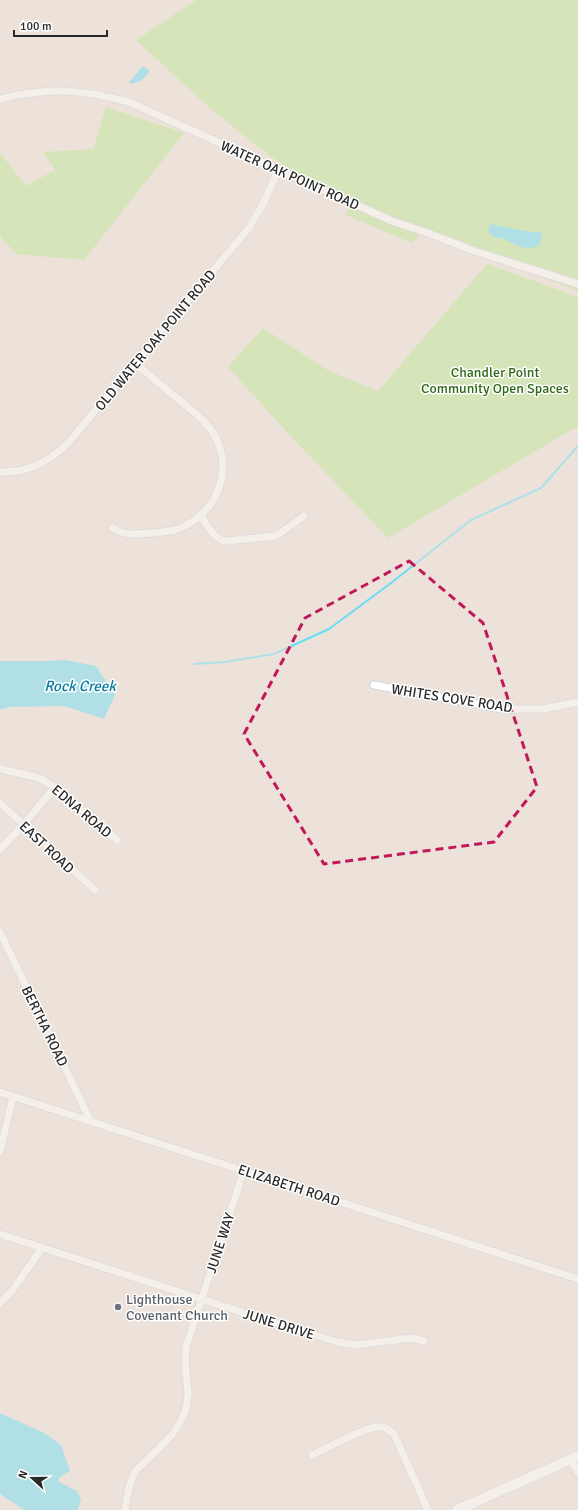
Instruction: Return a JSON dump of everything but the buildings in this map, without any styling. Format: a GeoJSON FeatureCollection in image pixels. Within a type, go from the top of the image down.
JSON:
{"type":"FeatureCollection","features":[{"type":"Feature","properties":{"kind":"main road"},"geometry":{"type":"LineString","coordinates":[[457,1510],[575,1457]]}},
{"type":"Feature","properties":{"kind":"street","name":"WATER OAK POINT ROAD"},"geometry":{"type":"LineString","coordinates":[[0,99],[16,95],[76,91],[106,96],[129,102],[392,221],[474,251],[578,284]]}},
{"type":"Feature","properties":{"kind":"street","name":"OLD WATER OAK POINT ROAD"},"geometry":{"type":"LineString","coordinates":[[0,472],[14,472],[32,467],[50,458],[60,450],[249,228],[264,202],[278,170]]}},
{"type":"Feature","properties":{"kind":"street"},"geometry":{"type":"LineString","coordinates":[[113,528],[128,534],[168,531],[184,526],[201,516],[213,501],[222,481],[222,459],[217,440],[212,431],[199,416],[135,363]]}},
{"type":"Feature","properties":{"kind":"street"},"geometry":{"type":"LineString","coordinates":[[201,516],[217,537],[223,541],[276,536],[304,516]]}},
{"type":"Feature","properties":{"kind":"street","name":"WHITES COVE ROAD"},"geometry":{"type":"LineString","coordinates":[[374,685],[504,708],[544,709],[578,702]]}},
{"type":"Feature","properties":{"kind":"street","name":"EDNA ROAD"},"geometry":{"type":"LineString","coordinates":[[0,769],[36,777],[55,787],[117,840]]}},
{"type":"Feature","properties":{"kind":"street"},"geometry":{"type":"LineString","coordinates":[[0,849],[24,825],[55,787]]}},
{"type":"Feature","properties":{"kind":"street","name":"EAST ROAD"},"geometry":{"type":"LineString","coordinates":[[0,803],[95,890]]}},
{"type":"Feature","properties":{"kind":"street","name":"BERTHA ROAD"},"geometry":{"type":"LineString","coordinates":[[0,932],[90,1120]]}},
{"type":"Feature","properties":{"kind":"street","name":"ELIZABETH ROAD"},"geometry":{"type":"LineString","coordinates":[[0,1092],[578,1279]]}},
{"type":"Feature","properties":{"kind":"street"},"geometry":{"type":"LineString","coordinates":[[0,1151],[13,1097]]}},
{"type":"Feature","properties":{"kind":"street","name":"JUNE WAY"},"geometry":{"type":"LineString","coordinates":[[126,1510],[128,1491],[132,1476],[136,1470],[168,1439],[183,1418],[188,1395],[184,1357],[186,1347],[244,1170]]}},
{"type":"Feature","properties":{"kind":"street","name":"JUNE DRIVE"},"geometry":{"type":"LineString","coordinates":[[0,1234],[202,1300],[338,1342],[356,1345],[411,1338],[424,1341]]}},
{"type":"Feature","properties":{"kind":"street"},"geometry":{"type":"LineString","coordinates":[[0,1303],[12,1291],[42,1248]]}},
{"type":"Feature","properties":{"kind":"street"},"geometry":{"type":"LineString","coordinates":[[312,1455],[366,1430],[378,1427],[388,1429],[394,1434],[428,1510]]}},
{"type":"Feature","properties":{"kind":"street"},"geometry":{"type":"LineString","coordinates":[[575,1457],[578,1473]]}},
{"type":"Feature","properties":{"kind":"highlighted area"},"geometry":{"type":"Polygon","coordinates":[[[409,561],[483,623],[537,787],[494,842],[324,864],[244,734],[305,618],[409,561]]]}},
{"type":"Feature","properties":{"kind":"green space"},"geometry":{"type":"Polygon","coordinates":[[[196,0],[578,0],[578,291],[422,232],[412,243],[346,215],[350,203],[324,190],[327,185],[296,173],[270,156],[212,110],[136,40],[196,0]]]}},
{"type":"Feature","properties":{"kind":"green space"},"geometry":{"type":"Polygon","coordinates":[[[106,107],[184,133],[84,260],[16,254],[0,236],[0,153],[26,186],[55,170],[43,152],[93,149],[106,107]]]}},
{"type":"Feature","properties":{"kind":"green space","name":"Chandler Point Community Open Spaces"},"geometry":{"type":"Polygon","coordinates":[[[487,264],[578,297],[578,426],[388,538],[283,428],[228,367],[263,328],[329,371],[378,391],[487,264]]]}},
{"type":"Feature","properties":{"kind":"water"},"geometry":{"type":"Polygon","coordinates":[[[143,66],[149,70],[149,73],[141,81],[131,84],[129,82],[143,66]]]}},
{"type":"Feature","properties":{"kind":"water"},"geometry":{"type":"Polygon","coordinates":[[[491,224],[542,233],[539,246],[530,248],[521,247],[504,239],[495,237],[489,233],[488,229],[491,224]]]}},
{"type":"Feature","properties":{"kind":"water","name":"Rock Creek"},"geometry":{"type":"Polygon","coordinates":[[[65,660],[96,666],[115,695],[104,719],[64,706],[8,707],[0,710],[0,661],[65,660]]]}},
{"type":"Feature","properties":{"kind":"water"},"geometry":{"type":"Polygon","coordinates":[[[0,1413],[44,1433],[61,1445],[70,1471],[59,1478],[59,1482],[77,1491],[81,1500],[78,1510],[24,1510],[0,1494],[0,1413]]]}},
{"type":"Feature","properties":{"kind":"waterway"},"geometry":{"type":"LineString","coordinates":[[194,664],[224,662],[274,654],[329,629],[391,583],[471,520],[541,488],[578,446]]}},
{"type":"Feature","properties":{"kind":"place","name":"Lighthouse Covenant Church"},"geometry":{"type":"Point","coordinates":[118,1307]}}]}
